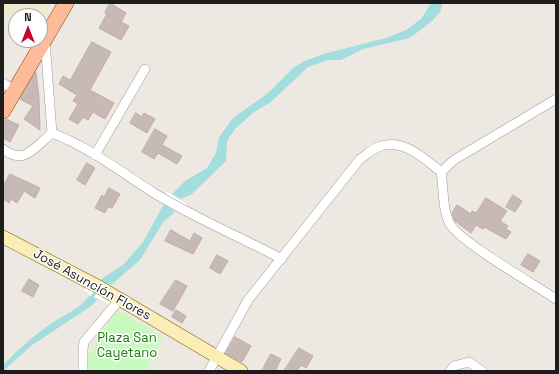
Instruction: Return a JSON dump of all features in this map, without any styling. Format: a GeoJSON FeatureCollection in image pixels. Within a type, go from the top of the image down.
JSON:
{"type":"FeatureCollection","features":[{"type":"Feature","properties":{"kind":"main road"},"geometry":{"type":"LineString","coordinates":[[48,34],[66,3]]}},
{"type":"Feature","properties":{"kind":"main road"},"geometry":{"type":"LineString","coordinates":[[3,111],[9,87],[38,48]]}},
{"type":"Feature","properties":{"kind":"street"},"geometry":{"type":"LineString","coordinates":[[46,48],[52,133]]}},
{"type":"Feature","properties":{"kind":"street"},"geometry":{"type":"LineString","coordinates":[[95,155],[145,69]]}},
{"type":"Feature","properties":{"kind":"street"},"geometry":{"type":"LineString","coordinates":[[440,172],[454,160],[556,99]]}},
{"type":"Feature","properties":{"kind":"street"},"geometry":{"type":"LineString","coordinates":[[3,149],[15,157],[25,156],[52,133]]}},
{"type":"Feature","properties":{"kind":"street"},"geometry":{"type":"LineString","coordinates":[[52,133],[95,155],[164,198],[282,258]]}},
{"type":"Feature","properties":{"kind":"street"},"geometry":{"type":"LineString","coordinates":[[209,371],[248,300],[360,160],[378,147],[394,144],[417,152],[440,172],[445,210],[451,225],[467,240],[556,299]]}},
{"type":"Feature","properties":{"kind":"street","name":"José Asunción Flores"},"geometry":{"type":"LineString","coordinates":[[3,237],[120,299],[242,371]]}},
{"type":"Feature","properties":{"kind":"street"},"geometry":{"type":"LineString","coordinates":[[83,371],[82,349],[84,342],[120,299]]}},
{"type":"Feature","properties":{"kind":"street"},"geometry":{"type":"LineString","coordinates":[[450,371],[454,366],[469,362],[482,371]]}},
{"type":"Feature","properties":{"kind":"shaded area"},"geometry":{"type":"Polygon","coordinates":[[[3,3],[51,3],[48,9],[8,8],[8,17],[3,14],[3,3]]]}},
{"type":"Feature","properties":{"kind":"green space","name":"Plaza San Cayetano"},"geometry":{"type":"Polygon","coordinates":[[[116,309],[163,337],[147,370],[148,371],[80,371],[116,309]]]}},
{"type":"Feature","properties":{"kind":"water"},"geometry":{"type":"Polygon","coordinates":[[[431,3],[443,3],[440,12],[432,21],[410,38],[363,49],[341,60],[328,60],[308,67],[271,102],[254,112],[235,129],[227,141],[226,161],[192,194],[181,199],[172,194],[185,181],[207,168],[216,153],[219,137],[234,117],[267,94],[293,68],[304,61],[327,53],[386,38],[406,30],[421,19],[431,3]]]}},
{"type":"Feature","properties":{"kind":"water"},"geometry":{"type":"Polygon","coordinates":[[[164,204],[175,212],[164,221],[140,260],[111,285],[100,280],[123,265],[143,242],[164,204]]]}},
{"type":"Feature","properties":{"kind":"water"},"geometry":{"type":"Polygon","coordinates":[[[89,296],[98,299],[90,307],[32,345],[3,371],[3,365],[26,343],[52,323],[77,308],[89,296]]]}},
{"type":"Feature","properties":{"kind":"pier"},"geometry":{"type":"Polygon","coordinates":[[[167,192],[187,204],[182,213],[161,201],[167,192]]]}},
{"type":"Feature","properties":{"kind":"pier"},"geometry":{"type":"Polygon","coordinates":[[[92,277],[116,291],[109,304],[84,291],[92,277]]]}},
{"type":"Feature","properties":{"kind":"building"},"geometry":{"type":"Polygon","coordinates":[[[110,3],[126,13],[121,22],[129,26],[121,40],[99,28],[107,14],[105,13],[110,3]]]}},
{"type":"Feature","properties":{"kind":"building"},"geometry":{"type":"Polygon","coordinates":[[[92,42],[111,52],[90,90],[114,103],[105,119],[93,112],[88,120],[83,117],[78,124],[69,119],[78,104],[73,101],[77,95],[59,84],[63,76],[70,80],[92,42]]]}},
{"type":"Feature","properties":{"kind":"building"},"geometry":{"type":"Polygon","coordinates":[[[36,72],[39,98],[40,130],[24,119],[33,106],[20,99],[36,72]]]}},
{"type":"Feature","properties":{"kind":"building"},"geometry":{"type":"Polygon","coordinates":[[[136,113],[142,117],[144,113],[155,119],[147,133],[130,123],[136,113]]]}},
{"type":"Feature","properties":{"kind":"building"},"geometry":{"type":"Polygon","coordinates":[[[6,119],[19,125],[10,142],[3,138],[3,125],[6,119]]]}},
{"type":"Feature","properties":{"kind":"building"},"geometry":{"type":"Polygon","coordinates":[[[155,129],[167,136],[162,145],[182,156],[177,164],[158,153],[154,159],[142,152],[155,129]]]}},
{"type":"Feature","properties":{"kind":"building"},"geometry":{"type":"Polygon","coordinates":[[[87,163],[95,168],[85,185],[77,180],[87,163]]]}},
{"type":"Feature","properties":{"kind":"building"},"geometry":{"type":"Polygon","coordinates":[[[10,174],[40,188],[35,198],[24,191],[17,203],[11,199],[9,203],[3,199],[3,187],[10,174]]]}},
{"type":"Feature","properties":{"kind":"building"},"geometry":{"type":"Polygon","coordinates":[[[109,188],[120,194],[112,208],[108,207],[105,213],[95,208],[102,195],[104,197],[109,188]]]}},
{"type":"Feature","properties":{"kind":"building"},"geometry":{"type":"Polygon","coordinates":[[[513,195],[522,201],[515,212],[506,207],[513,195]]]}},
{"type":"Feature","properties":{"kind":"building"},"geometry":{"type":"Polygon","coordinates":[[[486,198],[507,211],[500,221],[508,226],[506,229],[511,232],[506,239],[484,227],[483,229],[476,225],[471,233],[455,221],[452,213],[457,205],[471,214],[472,211],[476,213],[486,198]]]}},
{"type":"Feature","properties":{"kind":"building"},"geometry":{"type":"Polygon","coordinates":[[[171,230],[190,241],[194,233],[202,238],[193,254],[165,241],[171,230]]]}},
{"type":"Feature","properties":{"kind":"building"},"geometry":{"type":"Polygon","coordinates":[[[528,254],[540,261],[533,272],[521,265],[528,254]]]}},
{"type":"Feature","properties":{"kind":"building"},"geometry":{"type":"Polygon","coordinates":[[[217,255],[228,261],[220,274],[210,268],[217,255]]]}},
{"type":"Feature","properties":{"kind":"building"},"geometry":{"type":"Polygon","coordinates":[[[29,279],[39,285],[33,297],[22,291],[29,279]]]}},
{"type":"Feature","properties":{"kind":"building"},"geometry":{"type":"Polygon","coordinates":[[[176,280],[187,286],[173,311],[160,304],[176,280]]]}},
{"type":"Feature","properties":{"kind":"building"},"geometry":{"type":"Polygon","coordinates":[[[176,310],[186,316],[182,323],[172,317],[176,310]]]}},
{"type":"Feature","properties":{"kind":"building"},"geometry":{"type":"Polygon","coordinates":[[[235,337],[251,346],[242,362],[226,353],[235,337]]]}},
{"type":"Feature","properties":{"kind":"building"},"geometry":{"type":"Polygon","coordinates":[[[299,348],[313,356],[306,368],[301,365],[297,371],[284,371],[299,348]]]}},
{"type":"Feature","properties":{"kind":"building"},"geometry":{"type":"Polygon","coordinates":[[[271,354],[281,359],[275,371],[262,371],[271,354]]]}},
{"type":"Feature","properties":{"kind":"waterway"},"geometry":{"type":"LineString","coordinates":[[90,299],[95,293]]}}]}
